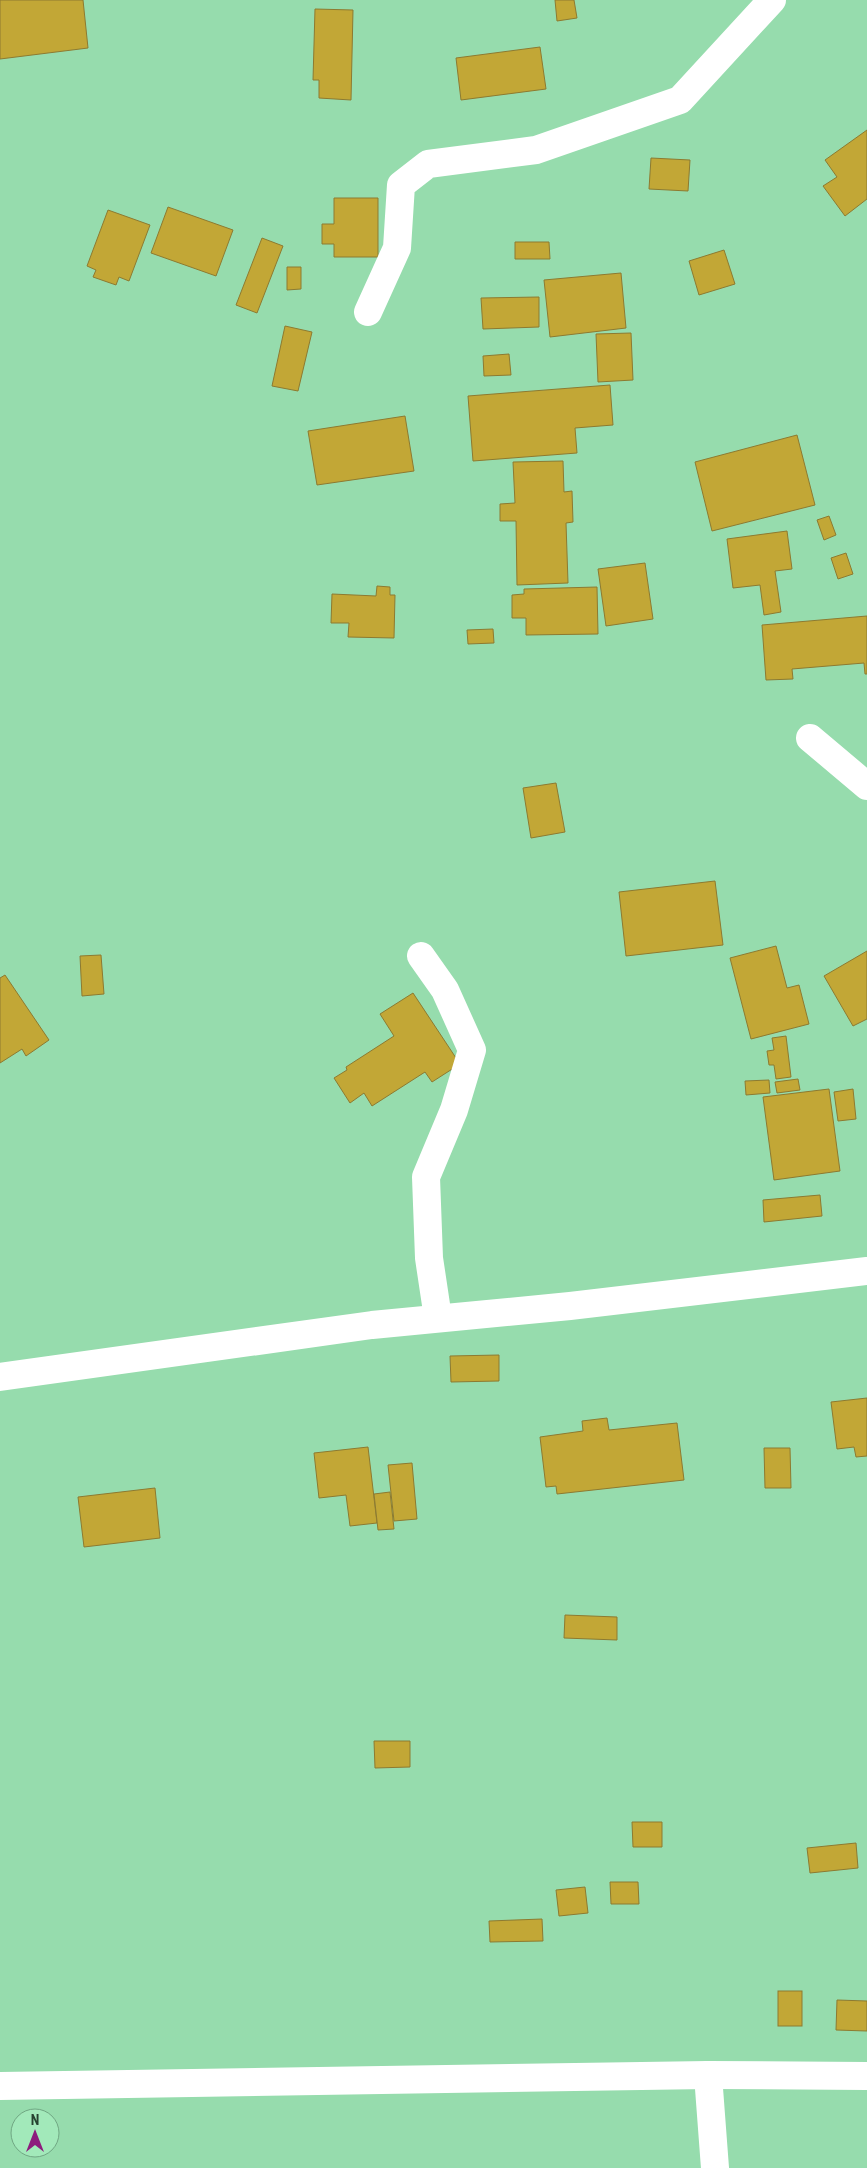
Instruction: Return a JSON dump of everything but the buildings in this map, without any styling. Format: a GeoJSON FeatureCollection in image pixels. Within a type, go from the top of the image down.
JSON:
{"type":"FeatureCollection","features":[{"type":"Feature","properties":{"kind":"street"},"geometry":{"type":"LineString","coordinates":[[368,312],[397,248],[401,185],[428,164],[536,150],[680,100],[772,0]]}},
{"type":"Feature","properties":{"kind":"street"},"geometry":{"type":"LineString","coordinates":[[810,738],[867,786]]}},
{"type":"Feature","properties":{"kind":"street"},"geometry":{"type":"LineString","coordinates":[[421,956],[445,990],[472,1050],[454,1110],[426,1177],[429,1258],[438,1318]]}},
{"type":"Feature","properties":{"kind":"street"},"geometry":{"type":"LineString","coordinates":[[0,1376],[372,1325],[867,1271]]}},
{"type":"Feature","properties":{"kind":"street"},"geometry":{"type":"LineString","coordinates":[[0,2086],[708,2075],[867,2076]]}},
{"type":"Feature","properties":{"kind":"street"},"geometry":{"type":"LineString","coordinates":[[708,2075],[715,2168]]}}]}
